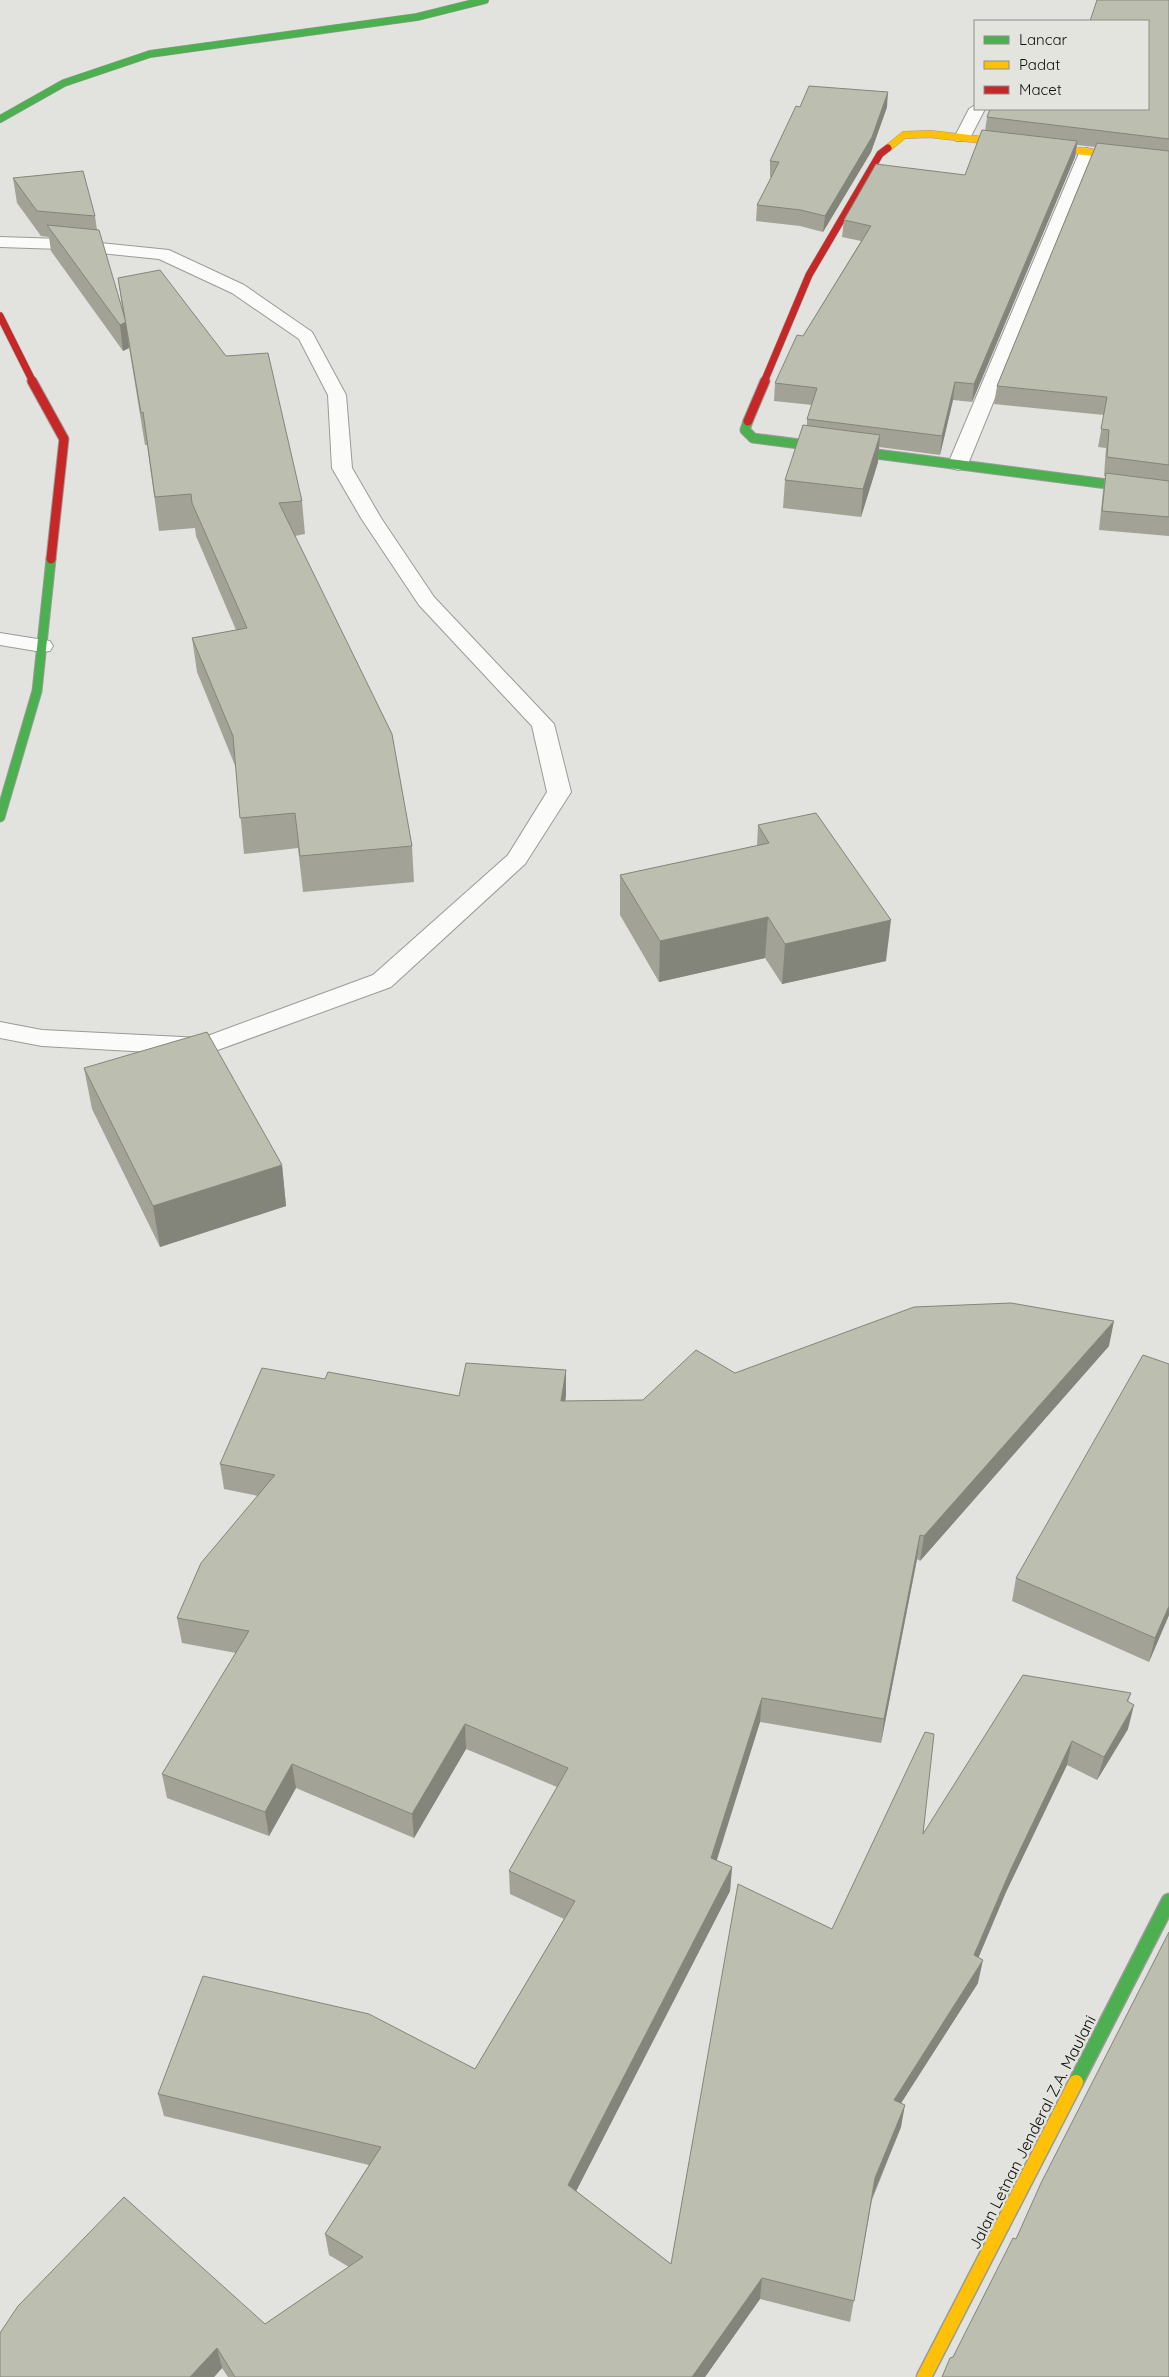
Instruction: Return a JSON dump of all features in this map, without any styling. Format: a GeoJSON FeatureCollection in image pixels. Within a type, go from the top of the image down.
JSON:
{"type":"FeatureCollection","features":[{"type":"Feature","properties":{"kind":"street"},"geometry":{"type":"LineString","coordinates":[[0,119],[64,82],[150,54],[417,17],[485,0]]}},
{"type":"Feature","properties":{"kind":"street"},"geometry":{"type":"LineString","coordinates":[[962,138],[976,110]]}},
{"type":"Feature","properties":{"kind":"street"},"geometry":{"type":"LineString","coordinates":[[1169,161],[930,134],[904,135],[880,154],[809,275],[750,414],[746,430],[747,434],[753,438],[1169,492]]}},
{"type":"Feature","properties":{"kind":"street"},"geometry":{"type":"LineString","coordinates":[[958,464],[1087,153]]}},
{"type":"Feature","properties":{"kind":"street"},"geometry":{"type":"LineString","coordinates":[[0,242],[62,244],[163,254],[238,289],[306,336],[336,395],[342,468],[371,518],[426,601],[543,724],[559,792],[517,860],[382,981],[204,1047],[42,1038],[0,1030]]}},
{"type":"Feature","properties":{"kind":"street"},"geometry":{"type":"LineString","coordinates":[[0,316],[16,352],[64,439],[37,691],[0,816]]}},
{"type":"Feature","properties":{"kind":"street"},"geometry":{"type":"LineString","coordinates":[[0,639],[42,646]]}},
{"type":"Feature","properties":{"kind":"street","name":"Jalan Letnan Jenderal Z.A. Maulani"},"geometry":{"type":"LineString","coordinates":[[924,2377],[1169,1901]]}},
{"type":"Feature","properties":{"kind":"building"},"geometry":{"type":"Polygon","coordinates":[[[1097,0],[1169,0],[1169,139],[987,117],[990,110],[1149,110],[1149,20],[1090,20],[1097,0]]]}},
{"type":"Feature","properties":{"kind":"building"},"geometry":{"type":"Polygon","coordinates":[[[809,86],[888,92],[872,137],[825,216],[801,210],[757,205],[779,162],[770,161],[796,106],[800,107],[809,86]]]}},
{"type":"Feature","properties":{"kind":"building"},"geometry":{"type":"Polygon","coordinates":[[[982,130],[1077,141],[974,384],[955,382],[942,436],[807,419],[817,388],[775,383],[797,335],[803,336],[871,226],[844,220],[876,164],[965,175],[982,130]]]}},
{"type":"Feature","properties":{"kind":"building"},"geometry":{"type":"Polygon","coordinates":[[[1097,143],[1169,151],[1169,465],[1107,457],[1109,430],[1101,429],[1107,397],[997,386],[1097,143]]]}},
{"type":"Feature","properties":{"kind":"building"},"geometry":{"type":"Polygon","coordinates":[[[83,171],[95,216],[37,211],[13,178],[83,171]]]}},
{"type":"Feature","properties":{"kind":"building"},"geometry":{"type":"Polygon","coordinates":[[[47,225],[99,230],[126,322],[120,325],[47,225]]]}},
{"type":"Feature","properties":{"kind":"building"},"geometry":{"type":"Polygon","coordinates":[[[160,270],[226,356],[268,353],[302,501],[279,503],[392,734],[412,846],[300,856],[295,813],[240,818],[233,736],[192,638],[247,628],[192,503],[191,494],[155,497],[143,412],[141,413],[118,278],[160,270]]]}},
{"type":"Feature","properties":{"kind":"building"},"geometry":{"type":"Polygon","coordinates":[[[803,425],[880,435],[863,489],[785,480],[803,425]]]}},
{"type":"Feature","properties":{"kind":"building"},"geometry":{"type":"Polygon","coordinates":[[[1106,473],[1169,481],[1169,517],[1102,511],[1106,473]]]}},
{"type":"Feature","properties":{"kind":"building"},"geometry":{"type":"Polygon","coordinates":[[[816,813],[891,920],[785,944],[768,917],[660,941],[620,875],[769,843],[758,825],[816,813]]]}},
{"type":"Feature","properties":{"kind":"building"},"geometry":{"type":"Polygon","coordinates":[[[207,1032],[282,1165],[153,1206],[84,1068],[207,1032]]]}},
{"type":"Feature","properties":{"kind":"building"},"geometry":{"type":"Polygon","coordinates":[[[1011,1303],[1114,1321],[924,1536],[920,1535],[884,1719],[762,1698],[711,1858],[732,1867],[568,2185],[671,2264],[738,1884],[832,1929],[925,1732],[934,1734],[923,1834],[1023,1675],[1131,1693],[1127,1701],[1134,1705],[1104,1757],[1072,1741],[1011,1869],[974,1955],[983,1960],[894,2100],[905,2105],[875,2178],[854,2301],[762,2278],[692,2377],[235,2377],[217,2348],[190,2377],[0,2377],[0,2333],[18,2306],[124,2197],[265,2324],[363,2257],[325,2234],[381,2147],[158,2094],[203,1976],[369,2014],[475,2069],[575,1901],[509,1871],[568,1768],[465,1724],[412,1814],[292,1764],[265,1812],[162,1774],[249,1631],[177,1618],[201,1563],[275,1475],[220,1464],[262,1368],[325,1379],[328,1372],[459,1396],[466,1363],[566,1370],[561,1401],[643,1400],[696,1350],[735,1373],[914,1307],[1011,1303]]]}},
{"type":"Feature","properties":{"kind":"building"},"geometry":{"type":"Polygon","coordinates":[[[1143,1355],[1169,1364],[1169,1606],[1155,1638],[1016,1578],[1143,1355]]]}},
{"type":"Feature","properties":{"kind":"building"},"geometry":{"type":"Polygon","coordinates":[[[1169,1932],[1169,2377],[942,2377],[950,2358],[953,2357],[1013,2238],[1016,2239],[1041,2183],[1169,1932]]]}},
{"type":"Feature","properties":{"kind":"traffic: fast"},"geometry":{"type":"LineString","coordinates":[[0,119],[64,83],[150,54],[417,17],[485,0]]}},
{"type":"Feature","properties":{"kind":"traffic: fast"},"geometry":{"type":"LineString","coordinates":[[748,421],[745,430],[753,438],[1169,492]]}},
{"type":"Feature","properties":{"kind":"traffic: fast"},"geometry":{"type":"LineString","coordinates":[[0,817],[37,691],[51,559]]}},
{"type":"Feature","properties":{"kind":"traffic: fast"},"geometry":{"type":"LineString","coordinates":[[1076,2082],[1169,1901]]}},
{"type":"Feature","properties":{"kind":"traffic: slow"},"geometry":{"type":"LineString","coordinates":[[888,148],[904,135],[930,134],[1169,161]]}},
{"type":"Feature","properties":{"kind":"traffic: slow"},"geometry":{"type":"LineString","coordinates":[[924,2377],[1076,2082]]}},
{"type":"Feature","properties":{"kind":"traffic: jam"},"geometry":{"type":"LineString","coordinates":[[748,421],[809,275],[880,154],[888,148]]}},
{"type":"Feature","properties":{"kind":"traffic: jam"},"geometry":{"type":"LineString","coordinates":[[0,316],[16,352],[64,439],[51,559]]}}]}
